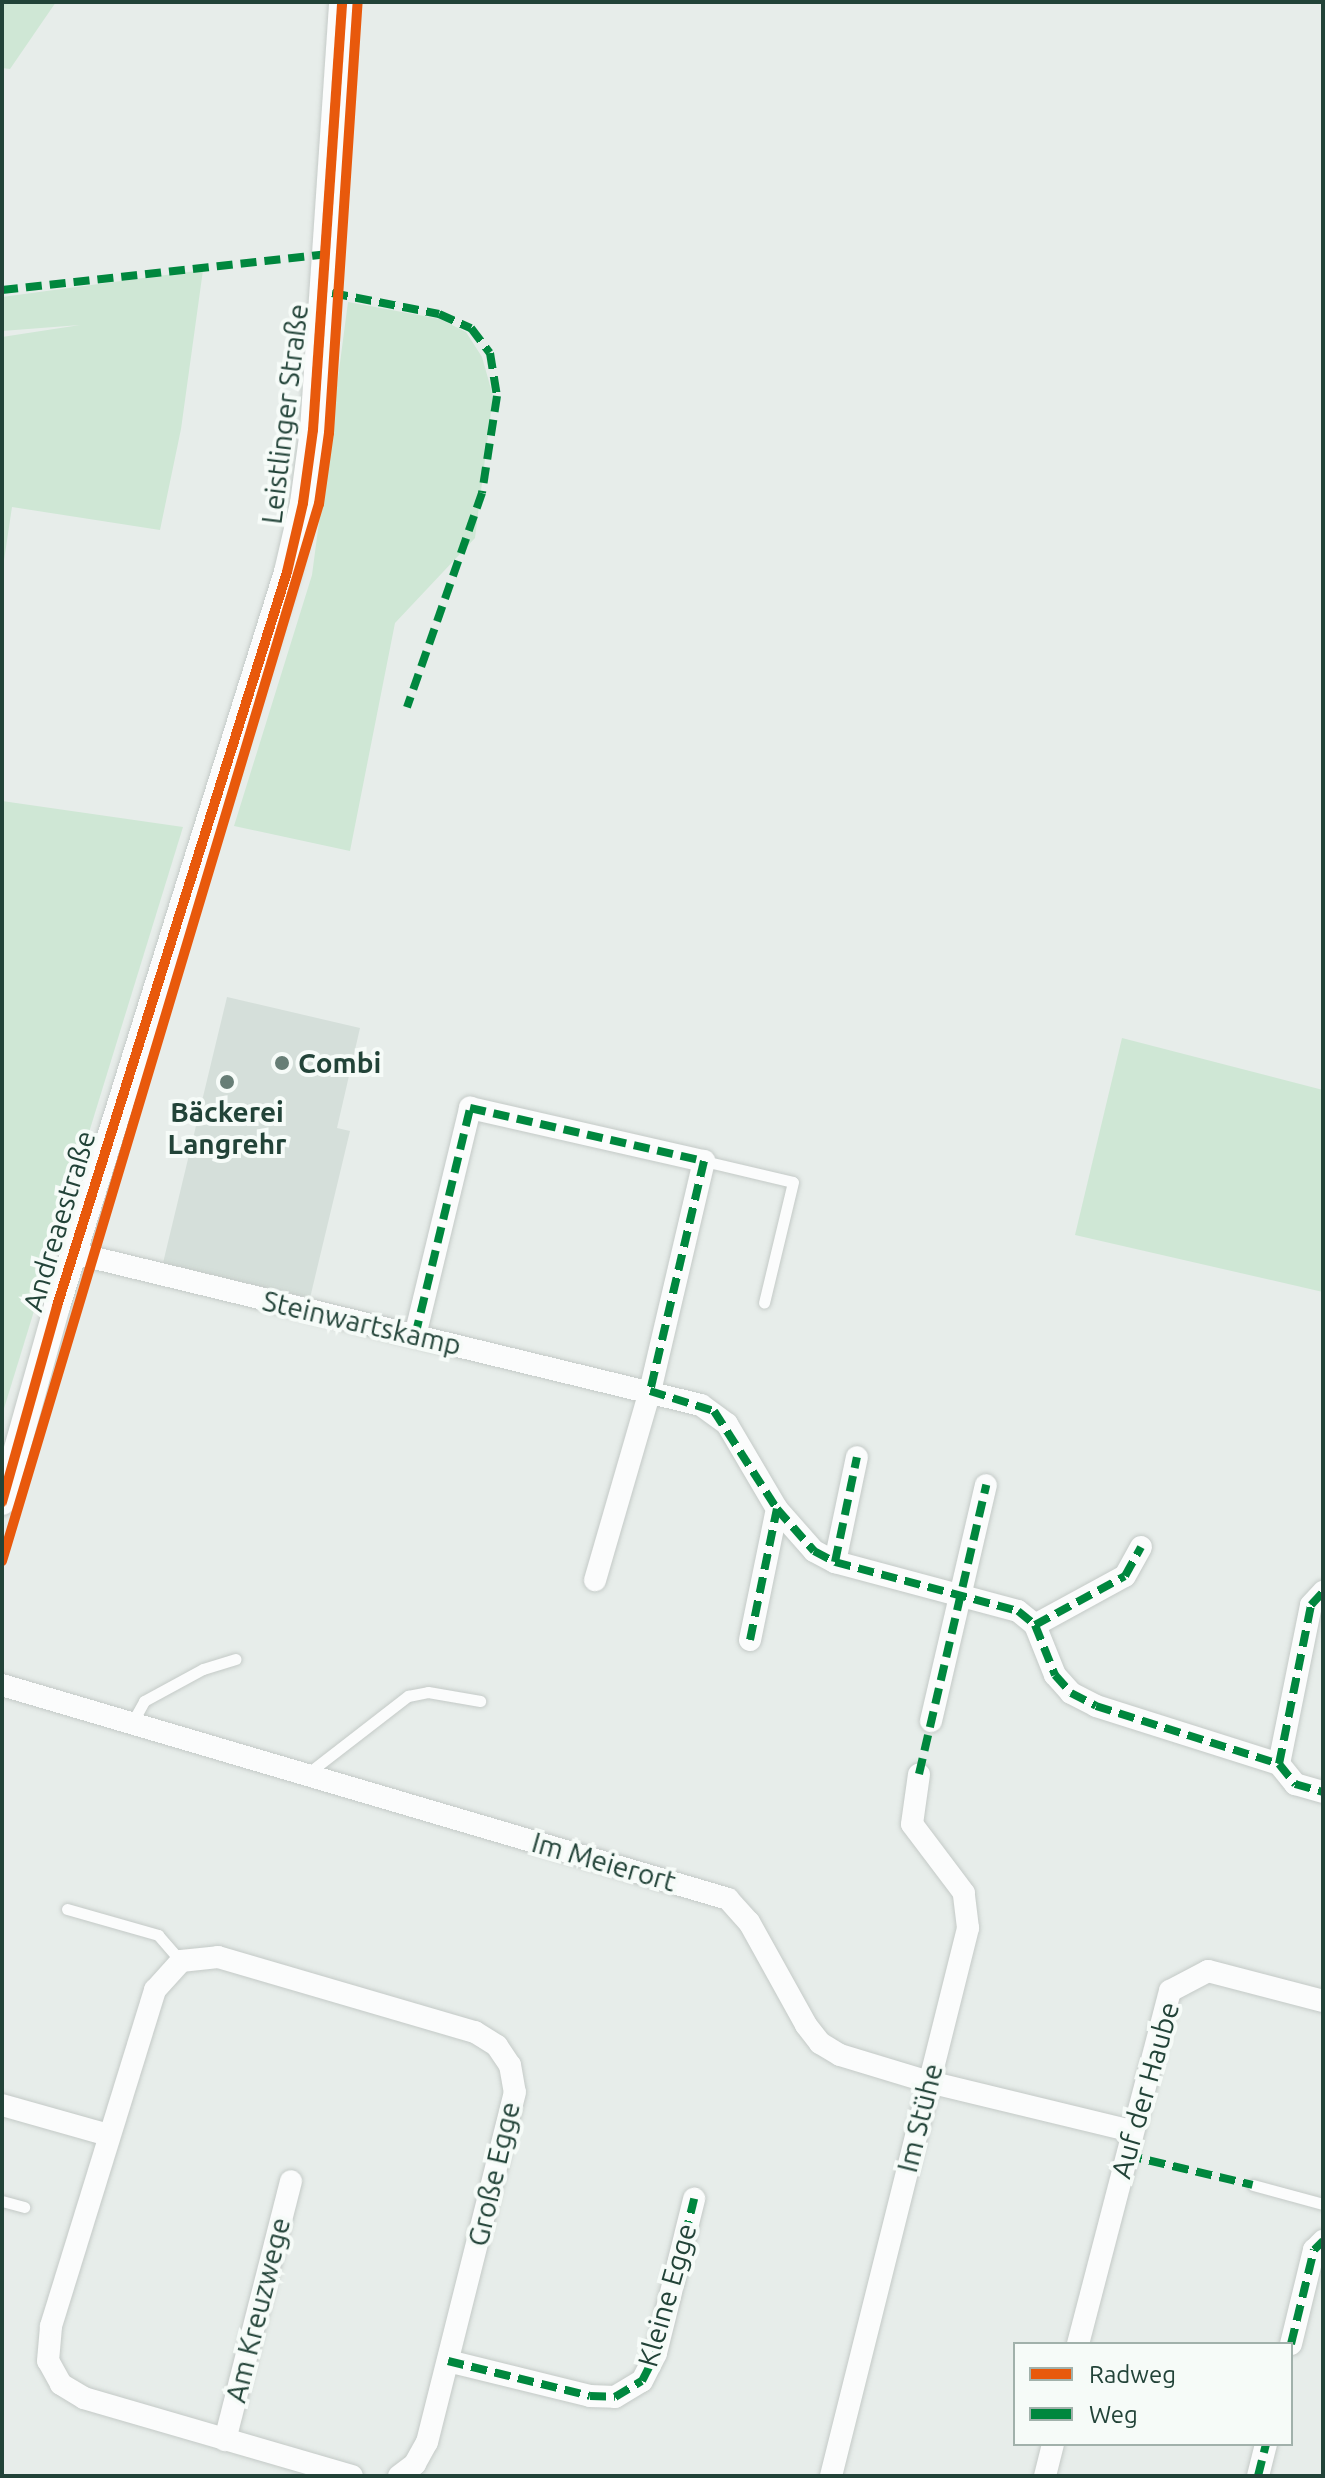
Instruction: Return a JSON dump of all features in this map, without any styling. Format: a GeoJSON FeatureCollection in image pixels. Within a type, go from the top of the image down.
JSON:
{"type":"FeatureCollection","features":[{"type":"Feature","properties":{"kind":"street","name":"Leistlinger Straße"},"geometry":{"type":"LineString","coordinates":[[170,958],[287,572],[303,503],[313,430],[342,2]]}},
{"type":"Feature","properties":{"kind":"street","name":"Andreaestraße"},"geometry":{"type":"LineString","coordinates":[[2,1502],[74,1253],[170,958]]}},
{"type":"Feature","properties":{"kind":"street"},"geometry":{"type":"LineString","coordinates":[[415,1336],[470,1108],[704,1161],[650,1391],[595,1580]]}},
{"type":"Feature","properties":{"kind":"street","name":"Steinwartskamp"},"geometry":{"type":"LineString","coordinates":[[74,1253],[650,1391],[714,1411],[777,1509],[814,1551],[835,1562],[1018,1611],[1035,1625]]}},
{"type":"Feature","properties":{"kind":"street"},"geometry":{"type":"LineString","coordinates":[[835,1562],[857,1457]]}},
{"type":"Feature","properties":{"kind":"street"},"geometry":{"type":"LineString","coordinates":[[931,1721],[986,1485]]}},
{"type":"Feature","properties":{"kind":"street"},"geometry":{"type":"LineString","coordinates":[[750,1640],[777,1509]]}},
{"type":"Feature","properties":{"kind":"street"},"geometry":{"type":"LineString","coordinates":[[1141,1547],[1125,1576],[1035,1625],[1055,1675],[1071,1693],[1096,1706],[1279,1764],[1295,1784],[1323,1792]]}},
{"type":"Feature","properties":{"kind":"street"},"geometry":{"type":"LineString","coordinates":[[1279,1764],[1311,1605],[1323,1592]]}},
{"type":"Feature","properties":{"kind":"street","name":"Im Meierort"},"geometry":{"type":"LineString","coordinates":[[2,1685],[728,1899],[749,1922],[820,2043],[840,2055],[929,2082],[1132,2131]]}},
{"type":"Feature","properties":{"kind":"street","name":"Im Stühe"},"geometry":{"type":"LineString","coordinates":[[831,2476],[968,1928],[964,1893],[912,1824],[919,1774]]}},
{"type":"Feature","properties":{"kind":"street","name":"Große Egge"},"geometry":{"type":"LineString","coordinates":[[181,1961],[218,1957],[475,2032],[497,2046],[510,2065],[515,2092],[427,2442],[415,2464],[399,2476]]}},
{"type":"Feature","properties":{"kind":"street"},"geometry":{"type":"LineString","coordinates":[[181,1961],[155,1990],[51,2326],[48,2361],[61,2384],[84,2398],[352,2476]]}},
{"type":"Feature","properties":{"kind":"street","name":"Auf der Haube"},"geometry":{"type":"LineString","coordinates":[[1079,2342],[1161,2013],[1170,1991],[1190,1977],[1208,1971],[1233,1974],[1323,2001]]}},
{"type":"Feature","properties":{"kind":"street"},"geometry":{"type":"LineString","coordinates":[[2,2105],[108,2135]]}},
{"type":"Feature","properties":{"kind":"street","name":"Am Kreuzwege"},"geometry":{"type":"LineString","coordinates":[[225,2440],[291,2181]]}},
{"type":"Feature","properties":{"kind":"street","name":"Kleine Egge"},"geometry":{"type":"LineString","coordinates":[[448,2361],[590,2396],[615,2397],[642,2381],[656,2353],[694,2199]]}},
{"type":"Feature","properties":{"kind":"street"},"geometry":{"type":"LineString","coordinates":[[1291,2342],[1314,2250],[1323,2241]]}},
{"type":"Feature","properties":{"kind":"street"},"geometry":{"type":"LineString","coordinates":[[1045,2476],[1052,2446]]}},
{"type":"Feature","properties":{"kind":"street"},"geometry":{"type":"LineString","coordinates":[[1258,2476],[1266,2446]]}},
{"type":"Feature","properties":{"kind":"lane"},"geometry":{"type":"LineString","coordinates":[[704,1161],[793,1182],[764,1303]]}},
{"type":"Feature","properties":{"kind":"lane"},"geometry":{"type":"LineString","coordinates":[[132,1723],[144,1701],[203,1669],[235,1659]]}},
{"type":"Feature","properties":{"kind":"lane"},"geometry":{"type":"LineString","coordinates":[[307,1774],[408,1696],[428,1692],[480,1701]]}},
{"type":"Feature","properties":{"kind":"lane"},"geometry":{"type":"LineString","coordinates":[[67,1909],[158,1935],[181,1961]]}},
{"type":"Feature","properties":{"kind":"lane"},"geometry":{"type":"LineString","coordinates":[[1253,2185],[1323,2204]]}},
{"type":"Feature","properties":{"kind":"lane"},"geometry":{"type":"LineString","coordinates":[[2,2201],[24,2207]]}},
{"type":"Feature","properties":{"kind":"shaded area"},"geometry":{"type":"Polygon","coordinates":[[[227,997],[360,1028],[337,1128],[350,1131],[310,1298],[163,1263],[227,997]]]}},
{"type":"Feature","properties":{"kind":"green space"},"geometry":{"type":"Polygon","coordinates":[[[2,2],[56,2],[10,69],[2,68],[2,2]]]}},
{"type":"Feature","properties":{"kind":"green space"},"geometry":{"type":"Polygon","coordinates":[[[203,270],[181,429],[160,530],[12,507],[2,574],[2,337],[80,325],[2,331],[2,297],[203,270]]]}},
{"type":"Feature","properties":{"kind":"green space"},"geometry":{"type":"Polygon","coordinates":[[[348,302],[440,319],[466,332],[482,357],[493,396],[475,538],[395,623],[350,851],[234,826],[312,575],[348,302]]]}},
{"type":"Feature","properties":{"kind":"green space"},"geometry":{"type":"Polygon","coordinates":[[[2,801],[183,827],[2,1415],[2,801]]]}},
{"type":"Feature","properties":{"kind":"green space"},"geometry":{"type":"Polygon","coordinates":[[[1122,1038],[1323,1090],[1323,1292],[1075,1235],[1122,1038]]]}},
{"type":"Feature","properties":{"kind":"marked path"},"geometry":{"type":"LineString","coordinates":[[2,290],[326,254]]}},
{"type":"Feature","properties":{"kind":"marked path"},"geometry":{"type":"LineString","coordinates":[[332,293],[439,314],[471,328],[490,353],[497,396],[482,493],[407,707]]}},
{"type":"Feature","properties":{"kind":"marked path"},"geometry":{"type":"LineString","coordinates":[[415,1336],[470,1108],[704,1161],[650,1391],[714,1411],[777,1509],[814,1551],[835,1562],[1018,1611],[1035,1625],[1055,1675],[1071,1693],[1096,1706],[1279,1764],[1295,1784],[1323,1792]]}},
{"type":"Feature","properties":{"kind":"marked path"},"geometry":{"type":"LineString","coordinates":[[835,1562],[857,1457]]}},
{"type":"Feature","properties":{"kind":"marked path"},"geometry":{"type":"LineString","coordinates":[[919,1774],[986,1485]]}},
{"type":"Feature","properties":{"kind":"marked path"},"geometry":{"type":"LineString","coordinates":[[750,1640],[777,1509]]}},
{"type":"Feature","properties":{"kind":"marked path"},"geometry":{"type":"LineString","coordinates":[[1035,1625],[1125,1576],[1141,1547]]}},
{"type":"Feature","properties":{"kind":"marked path"},"geometry":{"type":"LineString","coordinates":[[1279,1764],[1311,1605],[1323,1592]]}},
{"type":"Feature","properties":{"kind":"marked path"},"geometry":{"type":"LineString","coordinates":[[1126,2155],[1253,2185]]}},
{"type":"Feature","properties":{"kind":"marked path"},"geometry":{"type":"LineString","coordinates":[[448,2361],[590,2396],[615,2397],[642,2381],[656,2353],[694,2199]]}},
{"type":"Feature","properties":{"kind":"marked path"},"geometry":{"type":"LineString","coordinates":[[1291,2342],[1314,2250],[1323,2241]]}},
{"type":"Feature","properties":{"kind":"marked path"},"geometry":{"type":"LineString","coordinates":[[1258,2476],[1266,2446]]}},
{"type":"Feature","properties":{"kind":"cycle path"},"geometry":{"type":"LineString","coordinates":[[2,1502],[57,1306],[287,572],[303,503],[313,430],[342,2]]}},
{"type":"Feature","properties":{"kind":"cycle path"},"geometry":{"type":"LineString","coordinates":[[2,1561],[319,504],[329,433],[358,2]]}},
{"type":"Feature","properties":{"kind":"place","name":"Combi"},"geometry":{"type":"Point","coordinates":[282,1063]}},
{"type":"Feature","properties":{"kind":"place","name":"Bäckerei Langrehr"},"geometry":{"type":"Point","coordinates":[227,1082]}}]}
